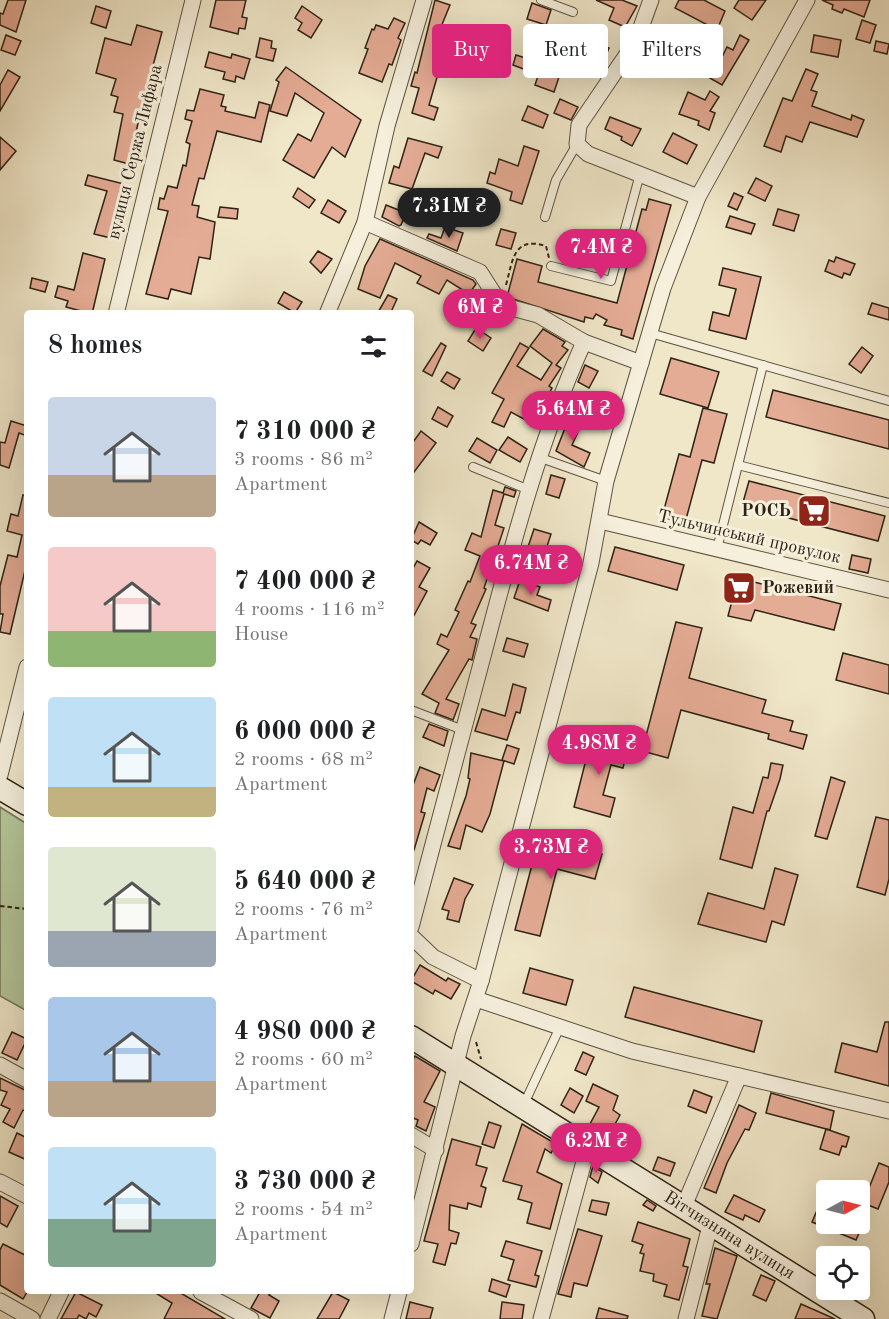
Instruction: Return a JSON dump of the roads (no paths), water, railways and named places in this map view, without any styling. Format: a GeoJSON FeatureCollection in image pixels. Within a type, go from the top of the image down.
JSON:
{"type":"FeatureCollection","features":[{"type":"Feature","properties":{"kind":"street","name":"вулиця Сержа Лифара"},"geometry":{"type":"LineString","coordinates":[[117,310],[193,0]]}},
{"type":"Feature","properties":{"kind":"street"},"geometry":{"type":"LineString","coordinates":[[329,310],[365,222],[387,126],[423,0]]}},
{"type":"Feature","properties":{"kind":"street"},"geometry":{"type":"LineString","coordinates":[[651,0],[636,41],[579,125],[577,144],[588,154],[698,197]]}},
{"type":"Feature","properties":{"kind":"street"},"geometry":{"type":"LineString","coordinates":[[415,1210],[436,1150],[463,1036],[481,981],[600,521],[606,481],[663,288],[698,197],[807,0]]}},
{"type":"Feature","properties":{"kind":"street"},"geometry":{"type":"LineString","coordinates":[[365,222],[480,272],[489,290],[501,306],[538,315],[584,342],[641,363]]}},
{"type":"Feature","properties":{"kind":"street"},"geometry":{"type":"LineString","coordinates":[[414,916],[538,457],[560,395],[584,342]]}},
{"type":"Feature","properties":{"kind":"street","name":"Тульчинський провулок"},"geometry":{"type":"LineString","coordinates":[[600,521],[888,588]]}},
{"type":"Feature","properties":{"kind":"street"},"geometry":{"type":"LineString","coordinates":[[0,775],[24,679]]}},
{"type":"Feature","properties":{"kind":"street"},"geometry":{"type":"LineString","coordinates":[[0,788],[24,802]]}},
{"type":"Feature","properties":{"kind":"street"},"geometry":{"type":"LineString","coordinates":[[414,939],[433,957],[481,981]]}},
{"type":"Feature","properties":{"kind":"street"},"geometry":{"type":"LineString","coordinates":[[476,999],[632,1051],[889,1111]]}},
{"type":"Feature","properties":{"kind":"street","name":"Вітчизняна вулиця"},"geometry":{"type":"LineString","coordinates":[[414,1039],[522,1108],[711,1222],[836,1311],[863,1319]]}},
{"type":"Feature","properties":{"kind":"street"},"geometry":{"type":"LineString","coordinates":[[0,1065],[24,1078]]}},
{"type":"Feature","properties":{"kind":"street"},"geometry":{"type":"LineString","coordinates":[[684,1206],[739,1076]]}},
{"type":"Feature","properties":{"kind":"street"},"geometry":{"type":"LineString","coordinates":[[414,1137],[436,1150]]}},
{"type":"Feature","properties":{"kind":"street"},"geometry":{"type":"LineString","coordinates":[[541,1319],[588,1147]]}},
{"type":"Feature","properties":{"kind":"street"},"geometry":{"type":"LineString","coordinates":[[0,1182],[24,1195]]}},
{"type":"Feature","properties":{"kind":"street"},"geometry":{"type":"LineString","coordinates":[[686,1319],[711,1222]]}},
{"type":"Feature","properties":{"kind":"street"},"geometry":{"type":"LineString","coordinates":[[48,1319],[60,1294]]}},
{"type":"Feature","properties":{"kind":"street"},"geometry":{"type":"LineString","coordinates":[[205,1294],[250,1319]]}},
{"type":"Feature","properties":{"kind":"street"},"geometry":{"type":"LineString","coordinates":[[392,1319],[398,1294]]}},
{"type":"Feature","properties":{"kind":"street"},"geometry":{"type":"LineString","coordinates":[[0,1301],[32,1319]]}},
{"type":"Feature","properties":{"kind":"lane"},"geometry":{"type":"LineString","coordinates":[[541,0],[573,12]]}},
{"type":"Feature","properties":{"kind":"lane"},"geometry":{"type":"LineString","coordinates":[[545,217],[556,180],[577,144]]}},
{"type":"Feature","properties":{"kind":"lane"},"geometry":{"type":"LineString","coordinates":[[551,266],[611,281],[640,174]]}},
{"type":"Feature","properties":{"kind":"lane"},"geometry":{"type":"LineString","coordinates":[[650,333],[889,400]]}},
{"type":"Feature","properties":{"kind":"lane"},"geometry":{"type":"LineString","coordinates":[[717,549],[763,365]]}},
{"type":"Feature","properties":{"kind":"lane"},"geometry":{"type":"LineString","coordinates":[[538,457],[606,481]]}},
{"type":"Feature","properties":{"kind":"lane"},"geometry":{"type":"LineString","coordinates":[[738,465],[889,503]]}},
{"type":"Feature","properties":{"kind":"lane"},"geometry":{"type":"LineString","coordinates":[[473,467],[529,490]]}},
{"type":"Feature","properties":{"kind":"lane"},"geometry":{"type":"LineString","coordinates":[[414,711],[463,730]]}},
{"type":"Feature","properties":{"kind":"lane"},"geometry":{"type":"LineString","coordinates":[[522,1108],[560,1027]]}},
{"type":"Feature","properties":{"kind":"place","name":"РОСЬ"},"geometry":{"type":"Point","coordinates":[814,511]}},
{"type":"Feature","properties":{"kind":"place","name":"Рожевий"},"geometry":{"type":"Point","coordinates":[739,588]}}]}
